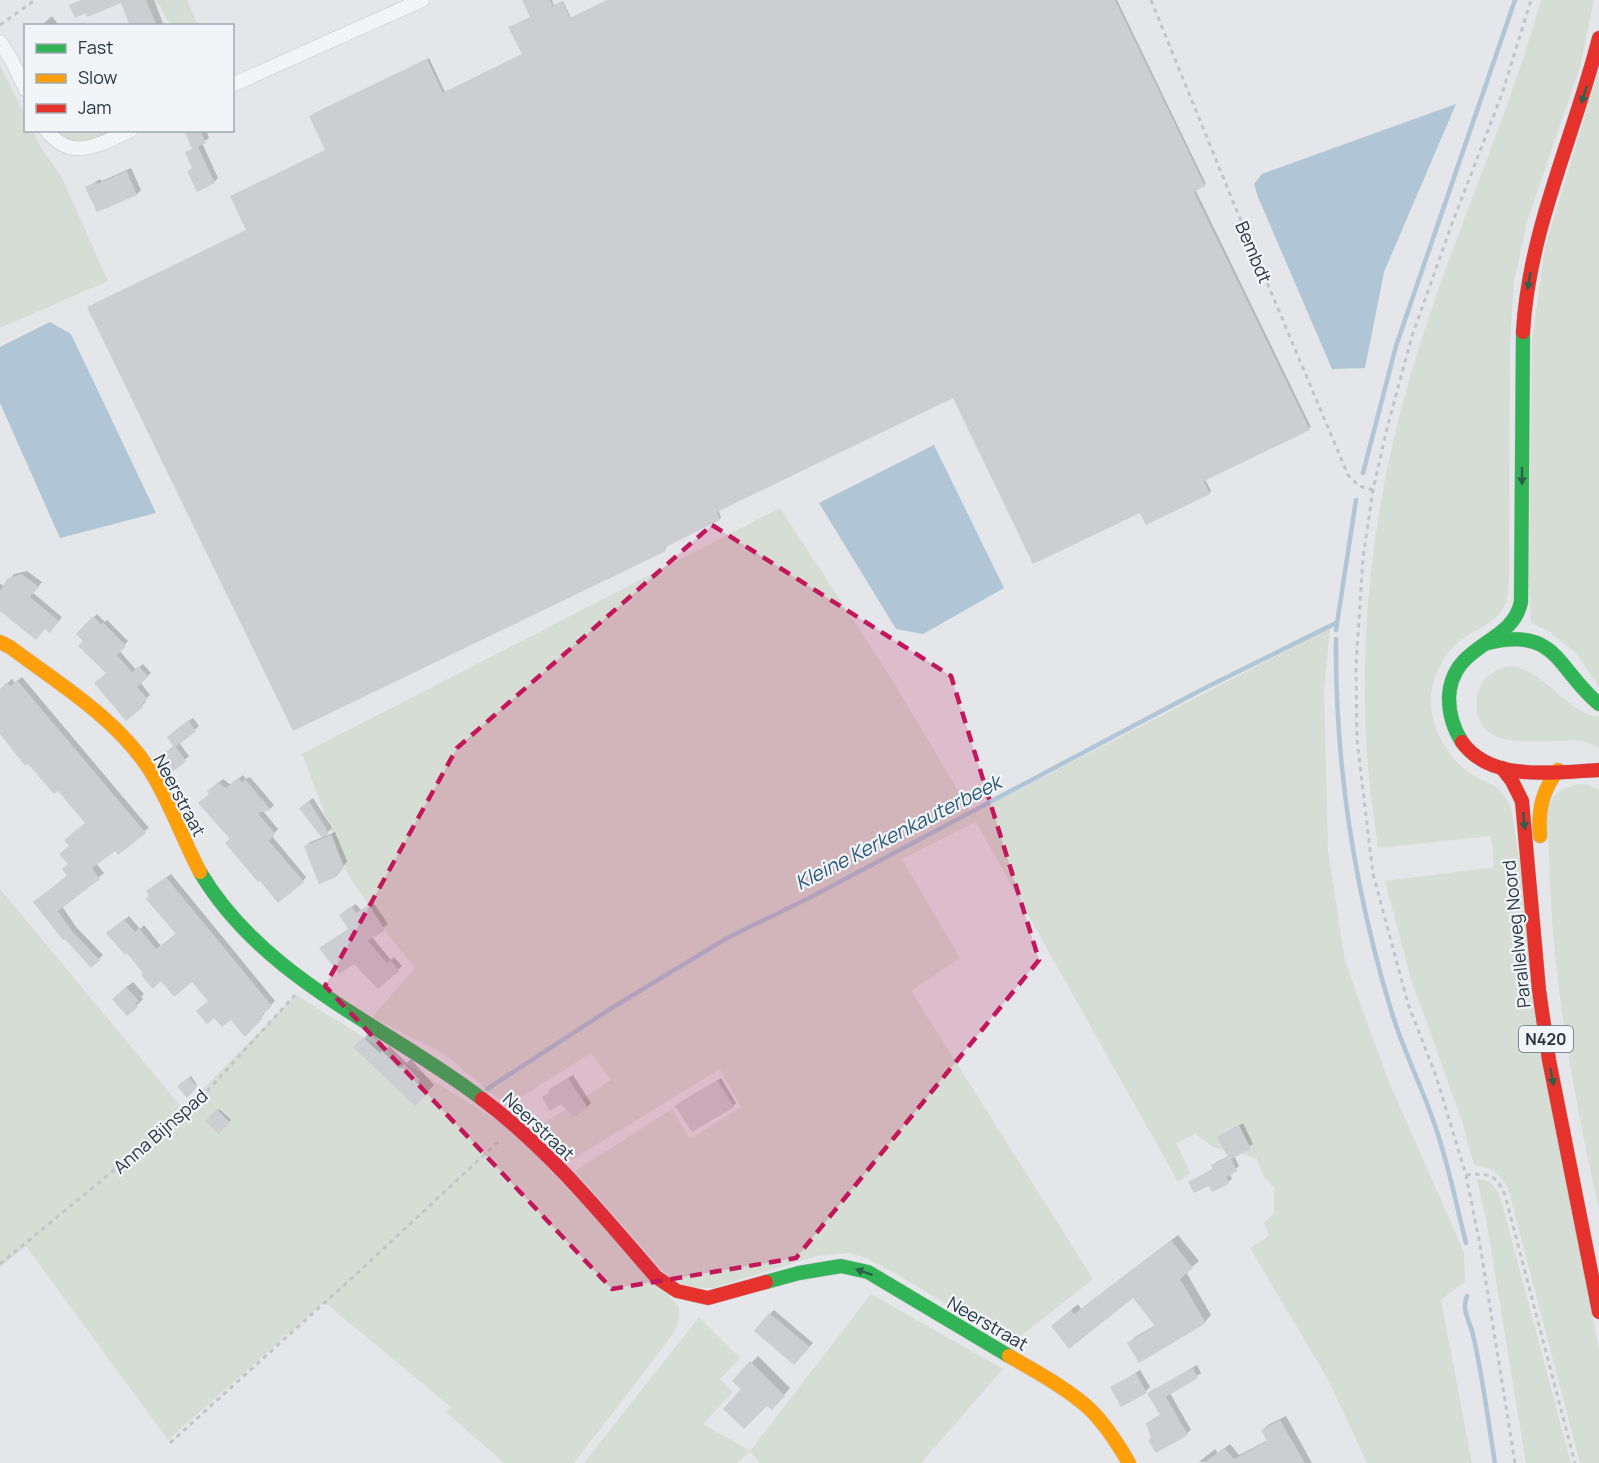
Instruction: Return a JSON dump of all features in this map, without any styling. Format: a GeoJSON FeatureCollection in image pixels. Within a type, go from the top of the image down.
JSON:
{"type":"FeatureCollection","features":[{"type":"Feature","properties":{"kind":"main road"},"geometry":{"type":"LineString","coordinates":[[1598,771],[1502,768],[1473,755],[1460,740],[1450,719],[1448,697],[1453,676],[1462,662],[1508,626],[1519,611],[1522,591],[1523,330],[1526,296],[1542,218],[1590,78],[1599,38]]}},
{"type":"Feature","properties":{"kind":"main road"},"geometry":{"type":"LineString","coordinates":[[1485,644],[1511,638],[1528,640],[1546,648],[1560,659],[1586,695],[1599,704]]}},
{"type":"Feature","properties":{"kind":"main road","name":"Neerstraat"},"geometry":{"type":"LineString","coordinates":[[0,642],[10,647],[81,701],[134,750],[158,785],[194,864],[222,907],[301,980],[367,1024],[441,1068],[486,1101],[540,1147],[656,1277],[677,1291],[708,1298],[799,1273],[841,1266],[868,1272],[1051,1380],[1086,1405],[1118,1444],[1129,1463]]}},
{"type":"Feature","properties":{"kind":"main road","name":"Parallelweg Noord"},"geometry":{"type":"LineString","coordinates":[[1502,768],[1512,781],[1522,801],[1536,969],[1549,1060],[1562,1136],[1599,1312]]}},
{"type":"Feature","properties":{"kind":"main road","name":"Parallelweg Noord"},"geometry":{"type":"LineString","coordinates":[[1558,770],[1548,782],[1539,801],[1543,907],[1562,1061],[1599,1246]]}},
{"type":"Feature","properties":{"kind":"street"},"geometry":{"type":"LineString","coordinates":[[234,84],[422,0]]}},
{"type":"Feature","properties":{"kind":"street"},"geometry":{"type":"LineString","coordinates":[[0,42],[24,86]]}},
{"type":"Feature","properties":{"kind":"street"},"geometry":{"type":"LineString","coordinates":[[48,132],[60,145],[72,149],[87,149],[126,132]]}},
{"type":"Feature","properties":{"kind":"path"},"geometry":{"type":"LineString","coordinates":[[0,25],[35,0]]}},
{"type":"Feature","properties":{"kind":"path","name":"Bembdt"},"geometry":{"type":"LineString","coordinates":[[1151,0],[1348,475],[1359,486],[1373,490]]}},
{"type":"Feature","properties":{"kind":"path"},"geometry":{"type":"LineString","coordinates":[[1515,1463],[1480,1245],[1466,1175],[1436,1076],[1408,1004],[1373,874],[1357,740],[1356,665],[1362,568],[1373,490],[1387,428],[1412,336],[1502,94],[1531,0]]}},
{"type":"Feature","properties":{"kind":"path","name":"Anna Bijnspad"},"geometry":{"type":"LineString","coordinates":[[0,1264],[198,1101],[296,995],[301,980]]}},
{"type":"Feature","properties":{"kind":"path"},"geometry":{"type":"LineString","coordinates":[[170,1443],[515,1126]]}},
{"type":"Feature","properties":{"kind":"path"},"geometry":{"type":"LineString","coordinates":[[1466,1175],[1484,1173],[1492,1176],[1501,1184],[1575,1463]]}},
{"type":"Feature","properties":{"kind":"highlighted area"},"geometry":{"type":"Polygon","coordinates":[[[712,525],[951,676],[1039,960],[796,1258],[612,1289],[325,986],[457,748],[712,525]]]}},
{"type":"Feature","properties":{"kind":"shaded area"},"geometry":{"type":"Polygon","coordinates":[[[155,0],[187,0],[198,24],[169,24],[155,0]]]}},
{"type":"Feature","properties":{"kind":"shaded area"},"geometry":{"type":"Polygon","coordinates":[[[1541,0],[1594,0],[1580,67],[1527,222],[1514,282],[1510,345],[1508,596],[1497,616],[1460,640],[1449,652],[1437,673],[1431,699],[1435,726],[1448,751],[1467,771],[1497,788],[1511,807],[1599,1350],[1599,1463],[1580,1463],[1508,1188],[1494,1172],[1474,1165],[1462,1121],[1411,979],[1385,881],[1494,867],[1491,836],[1378,848],[1368,766],[1365,705],[1368,606],[1380,508],[1389,459],[1414,364],[1429,318],[1512,92],[1541,0]]]}},
{"type":"Feature","properties":{"kind":"shaded area"},"geometry":{"type":"Polygon","coordinates":[[[0,65],[24,113],[24,132],[34,132],[43,151],[61,176],[108,281],[0,328],[0,65]]]}},
{"type":"Feature","properties":{"kind":"shaded area"},"geometry":{"type":"Polygon","coordinates":[[[1599,70],[1599,686],[1575,652],[1550,632],[1531,623],[1529,580],[1532,342],[1545,247],[1599,70]]]}},
{"type":"Feature","properties":{"kind":"shaded area"},"geometry":{"type":"Polygon","coordinates":[[[54,132],[113,132],[84,142],[70,141],[54,132]]]}},
{"type":"Feature","properties":{"kind":"shaded area"},"geometry":{"type":"Polygon","coordinates":[[[780,508],[893,681],[972,814],[1330,628],[1324,691],[1328,851],[1345,961],[1388,1080],[1464,1252],[1465,1281],[1441,1300],[1472,1463],[1367,1463],[1329,1381],[1250,1248],[1269,1236],[1264,1223],[1274,1213],[1274,1188],[1263,1175],[1257,1158],[1213,1147],[1195,1134],[1176,1143],[1190,1173],[1178,1182],[976,822],[902,859],[960,958],[911,991],[1093,1279],[1012,1343],[893,1272],[863,1257],[848,1253],[817,1256],[712,1288],[688,1287],[664,1272],[575,1171],[672,1109],[690,1139],[741,1107],[720,1069],[568,1162],[535,1129],[611,1080],[591,1053],[507,1106],[444,1054],[372,1017],[415,968],[391,938],[348,875],[302,754],[780,508]]]}},
{"type":"Feature","properties":{"kind":"shaded area"},"geometry":{"type":"Polygon","coordinates":[[[1513,666],[1536,676],[1577,708],[1599,717],[1599,748],[1582,741],[1520,741],[1491,734],[1482,724],[1477,710],[1479,689],[1492,673],[1513,666]]]}},
{"type":"Feature","properties":{"kind":"shaded area"},"geometry":{"type":"Polygon","coordinates":[[[1579,784],[1589,785],[1599,790],[1599,1210],[1580,1121],[1565,1033],[1554,943],[1547,833],[1548,811],[1552,799],[1564,789],[1579,784]]]}},
{"type":"Feature","properties":{"kind":"shaded area"},"geometry":{"type":"Polygon","coordinates":[[[0,889],[183,1109],[296,995],[511,1129],[679,1307],[679,1318],[674,1333],[574,1463],[504,1463],[446,1412],[451,1407],[324,1302],[168,1440],[26,1246],[0,1267],[0,889]]]}},
{"type":"Feature","properties":{"kind":"shaded area"},"geometry":{"type":"Polygon","coordinates":[[[1483,1179],[1495,1187],[1501,1200],[1571,1463],[1526,1463],[1486,1219],[1477,1180],[1483,1179]]]}},
{"type":"Feature","properties":{"kind":"shaded area"},"geometry":{"type":"Polygon","coordinates":[[[871,1294],[1003,1369],[921,1463],[760,1463],[750,1452],[737,1463],[584,1463],[699,1317],[740,1358],[720,1379],[733,1392],[703,1424],[750,1451],[871,1294]]]}},
{"type":"Feature","properties":{"kind":"water"},"geometry":{"type":"Polygon","coordinates":[[[1456,104],[1384,272],[1365,368],[1332,369],[1254,184],[1262,174],[1456,104]]]}},
{"type":"Feature","properties":{"kind":"water"},"geometry":{"type":"Polygon","coordinates":[[[50,322],[71,334],[156,513],[60,538],[0,403],[0,347],[50,322]]]}},
{"type":"Feature","properties":{"kind":"water"},"geometry":{"type":"Polygon","coordinates":[[[934,445],[1004,588],[923,634],[896,629],[819,503],[934,445]]]}},
{"type":"Feature","properties":{"kind":"building"},"geometry":{"type":"Polygon","coordinates":[[[81,0],[146,0],[156,24],[129,24],[121,3],[87,17],[86,13],[75,18],[69,5],[81,0]]]}},
{"type":"Feature","properties":{"kind":"building"},"geometry":{"type":"Polygon","coordinates":[[[522,0],[550,0],[553,6],[562,1],[570,18],[607,0],[1115,0],[1205,186],[1194,192],[1310,430],[1204,481],[1210,494],[1146,525],[1140,513],[1033,564],[953,398],[717,512],[720,520],[664,548],[666,551],[293,731],[87,307],[246,230],[230,196],[325,150],[309,116],[427,59],[443,93],[522,54],[508,27],[530,17],[522,0]]]}},
{"type":"Feature","properties":{"kind":"building"},"geometry":{"type":"Polygon","coordinates":[[[185,132],[201,132],[206,143],[198,147],[215,183],[197,192],[187,171],[192,168],[185,152],[192,149],[185,132]]]}},
{"type":"Feature","properties":{"kind":"building"},"geometry":{"type":"Polygon","coordinates":[[[127,171],[137,195],[97,212],[85,187],[127,171]]]}},
{"type":"Feature","properties":{"kind":"building"},"geometry":{"type":"Polygon","coordinates":[[[22,574],[39,587],[30,597],[59,621],[50,633],[45,629],[36,640],[0,611],[0,591],[8,578],[22,574]]]}},
{"type":"Feature","properties":{"kind":"building"},"geometry":{"type":"Polygon","coordinates":[[[93,616],[101,624],[103,622],[126,646],[117,655],[132,672],[139,666],[148,677],[137,687],[148,699],[141,705],[143,707],[126,721],[94,683],[106,673],[78,646],[83,641],[76,634],[93,616]]]}},
{"type":"Feature","properties":{"kind":"building"},"geometry":{"type":"Polygon","coordinates":[[[17,680],[146,833],[118,855],[115,851],[92,868],[100,879],[58,911],[72,931],[100,960],[91,968],[65,939],[63,940],[33,902],[67,876],[62,869],[68,864],[59,854],[69,846],[64,840],[85,823],[58,791],[54,794],[28,764],[25,766],[0,734],[0,689],[7,682],[10,686],[17,680]]]}},
{"type":"Feature","properties":{"kind":"building"},"geometry":{"type":"Polygon","coordinates":[[[188,720],[196,731],[176,747],[186,761],[171,773],[159,758],[173,746],[167,737],[188,720]]]}},
{"type":"Feature","properties":{"kind":"building"},"geometry":{"type":"Polygon","coordinates":[[[238,778],[242,782],[245,779],[271,810],[258,813],[275,834],[269,841],[304,882],[278,903],[225,843],[230,839],[198,803],[218,782],[226,788],[238,778]]]}},
{"type":"Feature","properties":{"kind":"building"},"geometry":{"type":"Polygon","coordinates":[[[309,801],[329,833],[322,838],[299,808],[309,801]]]}},
{"type":"Feature","properties":{"kind":"building"},"geometry":{"type":"Polygon","coordinates":[[[331,835],[344,867],[336,877],[319,884],[304,846],[331,835]]]}},
{"type":"Feature","properties":{"kind":"building"},"geometry":{"type":"Polygon","coordinates":[[[166,877],[272,1006],[260,1017],[262,1019],[245,1037],[231,1020],[222,1027],[214,1018],[207,1024],[196,1011],[208,1001],[192,982],[174,997],[161,981],[153,989],[127,953],[125,955],[106,933],[124,919],[135,932],[139,928],[156,949],[176,934],[146,899],[149,896],[146,891],[166,877]]]}},
{"type":"Feature","properties":{"kind":"building"},"geometry":{"type":"Polygon","coordinates":[[[369,905],[385,930],[368,941],[387,963],[390,960],[399,971],[378,989],[354,964],[339,974],[319,948],[348,929],[339,915],[351,906],[356,913],[369,905]]]}},
{"type":"Feature","properties":{"kind":"building"},"geometry":{"type":"Polygon","coordinates":[[[126,987],[139,1001],[135,1004],[138,1007],[127,1016],[112,999],[126,987]]]}},
{"type":"Feature","properties":{"kind":"building"},"geometry":{"type":"Polygon","coordinates":[[[363,1037],[380,1053],[382,1051],[400,1069],[404,1064],[420,1080],[418,1082],[429,1092],[415,1106],[353,1047],[363,1037]]]}},
{"type":"Feature","properties":{"kind":"building"},"geometry":{"type":"Polygon","coordinates":[[[189,1077],[197,1087],[187,1098],[177,1086],[189,1077]]]}},
{"type":"Feature","properties":{"kind":"building"},"geometry":{"type":"Polygon","coordinates":[[[568,1078],[588,1108],[572,1118],[561,1104],[550,1111],[542,1097],[550,1092],[548,1090],[568,1078]]]}},
{"type":"Feature","properties":{"kind":"building"},"geometry":{"type":"Polygon","coordinates":[[[717,1080],[734,1107],[692,1132],[675,1106],[717,1080]]]}},
{"type":"Feature","properties":{"kind":"building"},"geometry":{"type":"Polygon","coordinates":[[[217,1109],[230,1122],[219,1134],[205,1121],[217,1109]]]}},
{"type":"Feature","properties":{"kind":"building"},"geometry":{"type":"Polygon","coordinates":[[[1239,1125],[1251,1149],[1231,1159],[1237,1171],[1227,1177],[1229,1184],[1212,1192],[1209,1186],[1194,1193],[1188,1182],[1213,1169],[1211,1165],[1228,1157],[1217,1137],[1239,1125]]]}},
{"type":"Feature","properties":{"kind":"building"},"geometry":{"type":"Polygon","coordinates":[[[1171,1240],[1193,1268],[1180,1279],[1206,1323],[1139,1363],[1127,1343],[1155,1326],[1133,1298],[1069,1349],[1051,1326],[1071,1310],[1074,1314],[1171,1240]]]}},
{"type":"Feature","properties":{"kind":"building"},"geometry":{"type":"Polygon","coordinates":[[[769,1313],[810,1347],[794,1365],[754,1331],[769,1313]]]}},
{"type":"Feature","properties":{"kind":"building"},"geometry":{"type":"Polygon","coordinates":[[[750,1361],[785,1396],[772,1410],[767,1406],[744,1429],[723,1409],[741,1389],[732,1381],[750,1361]]]}},
{"type":"Feature","properties":{"kind":"building"},"geometry":{"type":"Polygon","coordinates":[[[1193,1368],[1198,1378],[1166,1397],[1188,1435],[1156,1453],[1148,1440],[1151,1438],[1146,1423],[1160,1415],[1147,1393],[1193,1368]]]}},
{"type":"Feature","properties":{"kind":"building"},"geometry":{"type":"Polygon","coordinates":[[[1136,1373],[1147,1393],[1121,1407],[1110,1387],[1136,1373]]]}},
{"type":"Feature","properties":{"kind":"building"},"geometry":{"type":"Polygon","coordinates":[[[1280,1420],[1305,1463],[1204,1463],[1224,1448],[1234,1459],[1267,1441],[1261,1430],[1280,1420]]]}},
{"type":"Feature","properties":{"kind":"waterway"},"geometry":{"type":"LineString","coordinates":[[1363,473],[1396,346],[1515,0]]}},
{"type":"Feature","properties":{"kind":"waterway"},"geometry":{"type":"LineString","coordinates":[[1336,630],[1356,500]]}},
{"type":"Feature","properties":{"kind":"waterway","name":"Kleine Kerkenkauterbeek"},"geometry":{"type":"LineString","coordinates":[[487,1089],[610,1009],[727,938],[811,897],[1201,690],[1336,623]]}},
{"type":"Feature","properties":{"kind":"waterway"},"geometry":{"type":"LineString","coordinates":[[1336,639],[1343,780],[1357,873],[1378,964],[1396,1026],[1434,1122],[1466,1243]]}},
{"type":"Feature","properties":{"kind":"waterway"},"geometry":{"type":"LineString","coordinates":[[1467,1296],[1465,1311],[1480,1367],[1495,1463]]}},
{"type":"Feature","properties":{"kind":"traffic: fast"},"geometry":{"type":"LineString","coordinates":[[1462,742],[1454,726],[1450,710],[1452,680],[1470,655],[1506,628],[1521,602],[1523,332]]}},
{"type":"Feature","properties":{"kind":"traffic: fast"},"geometry":{"type":"LineString","coordinates":[[1488,643],[1511,639],[1529,641],[1543,646],[1554,654],[1599,704]]}},
{"type":"Feature","properties":{"kind":"traffic: fast"},"geometry":{"type":"LineString","coordinates":[[200,872],[227,910],[258,943],[292,972],[329,999],[482,1099]]}},
{"type":"Feature","properties":{"kind":"traffic: fast"},"geometry":{"type":"LineString","coordinates":[[766,1282],[799,1273],[841,1266],[868,1272],[1009,1356]]}},
{"type":"Feature","properties":{"kind":"traffic: slow"},"geometry":{"type":"LineString","coordinates":[[0,642],[86,703],[122,735],[151,772],[200,872]]}},
{"type":"Feature","properties":{"kind":"traffic: slow"},"geometry":{"type":"LineString","coordinates":[[1540,836],[1542,801],[1558,770]]}},
{"type":"Feature","properties":{"kind":"traffic: slow"},"geometry":{"type":"LineString","coordinates":[[1009,1356],[1057,1384],[1084,1404],[1103,1424],[1129,1463]]}},
{"type":"Feature","properties":{"kind":"traffic: jam"},"geometry":{"type":"LineString","coordinates":[[1523,332],[1527,294],[1543,220],[1599,38]]}},
{"type":"Feature","properties":{"kind":"traffic: jam"},"geometry":{"type":"LineString","coordinates":[[1462,742],[1474,755],[1490,764],[1507,769],[1544,773],[1599,770]]}},
{"type":"Feature","properties":{"kind":"traffic: jam"},"geometry":{"type":"LineString","coordinates":[[1502,768],[1512,781],[1522,801],[1539,990],[1549,1060],[1599,1312]]}},
{"type":"Feature","properties":{"kind":"traffic: jam"},"geometry":{"type":"LineString","coordinates":[[482,1099],[530,1139],[595,1207],[656,1277],[677,1291],[708,1298],[766,1282]]}}]}
